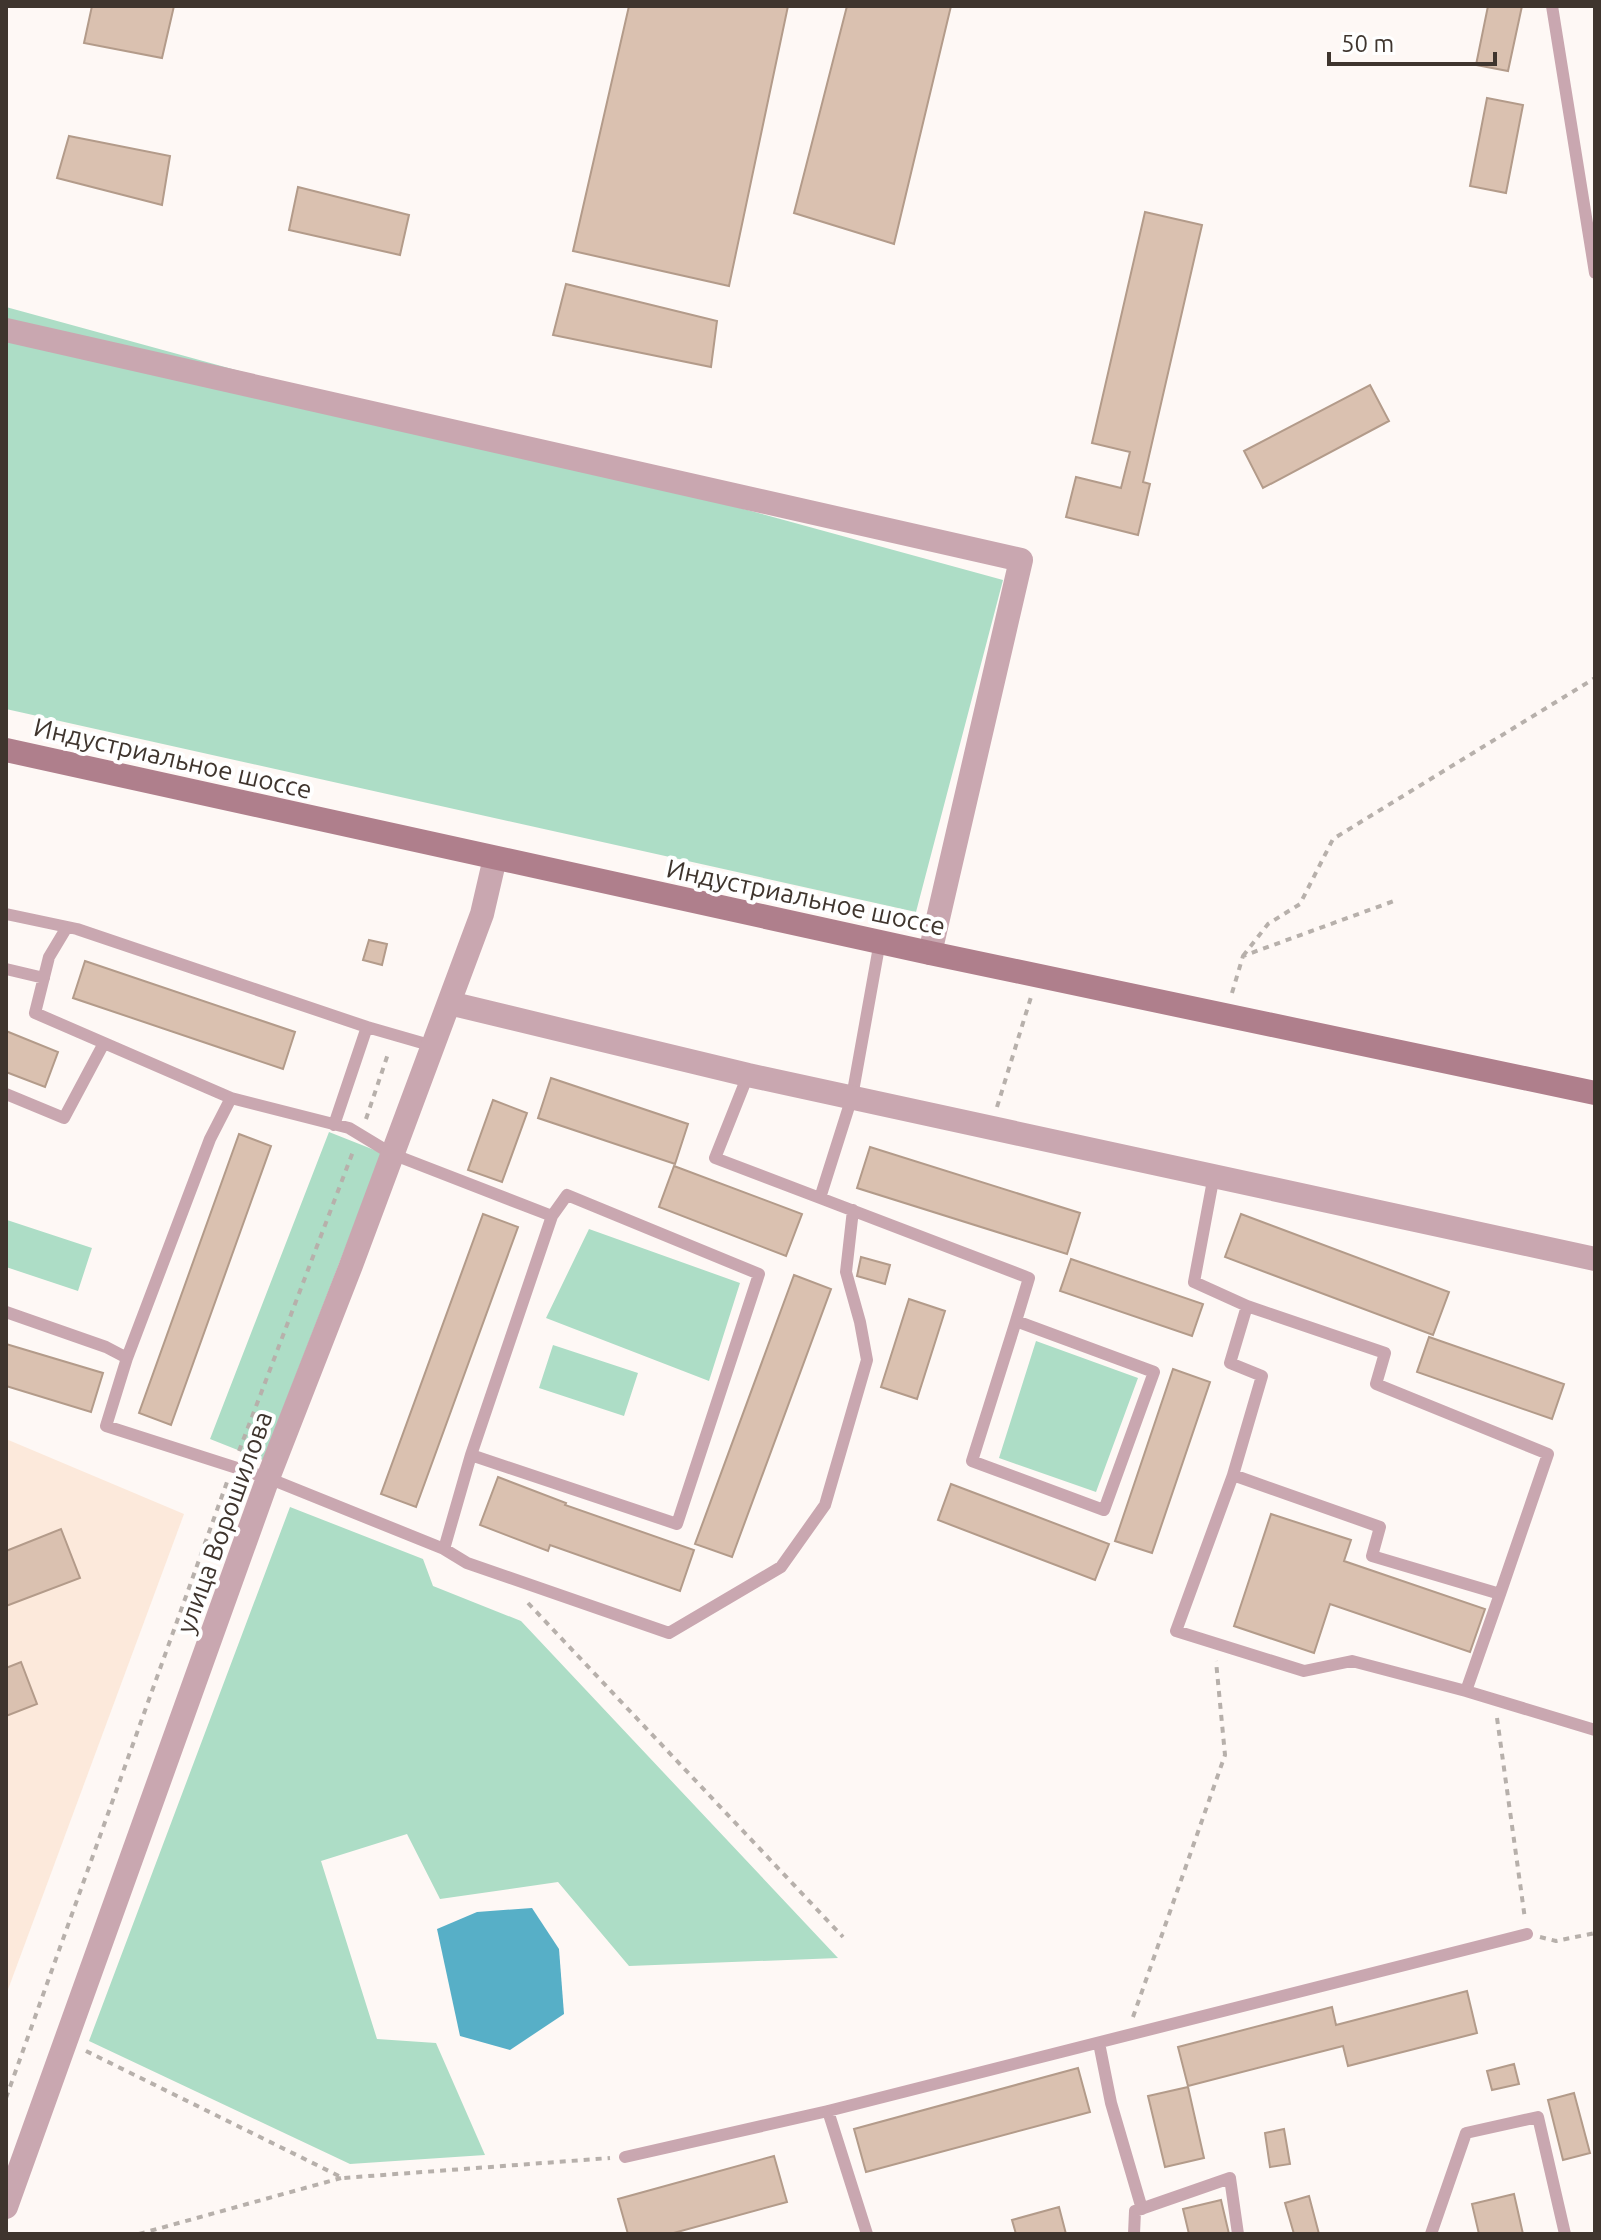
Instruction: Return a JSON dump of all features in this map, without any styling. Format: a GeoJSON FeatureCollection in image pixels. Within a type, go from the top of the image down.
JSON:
{"type":"FeatureCollection","features":[{"type":"Feature","properties":{"kind":"main road","name":"Индустриальное шоссе"},"geometry":{"type":"LineString","coordinates":[[6,750],[930,953],[1595,1093]]}},
{"type":"Feature","properties":{"kind":"street"},"geometry":{"type":"LineString","coordinates":[[6,330],[1021,560],[930,953]]}},
{"type":"Feature","properties":{"kind":"street","name":"улица Ворошилова"},"geometry":{"type":"LineString","coordinates":[[6,2207],[268,1478],[449,1003],[483,909],[495,858]]}},
{"type":"Feature","properties":{"kind":"street"},"geometry":{"type":"LineString","coordinates":[[449,1003],[748,1075],[1595,1259]]}},
{"type":"Feature","properties":{"kind":"lane"},"geometry":{"type":"LineString","coordinates":[[1552,6],[1595,273]]}},
{"type":"Feature","properties":{"kind":"lane"},"geometry":{"type":"LineString","coordinates":[[6,914],[67,927],[433,1046]]}},
{"type":"Feature","properties":{"kind":"lane"},"geometry":{"type":"LineString","coordinates":[[67,927],[49,957],[35,1013],[231,1098],[334,1125],[360,1135],[392,1154],[552,1216]]}},
{"type":"Feature","properties":{"kind":"lane"},"geometry":{"type":"LineString","coordinates":[[820,1198],[852,1097],[880,941]]}},
{"type":"Feature","properties":{"kind":"lane"},"geometry":{"type":"LineString","coordinates":[[6,969],[44,978]]}},
{"type":"Feature","properties":{"kind":"lane"},"geometry":{"type":"LineString","coordinates":[[334,1125],[367,1027]]}},
{"type":"Feature","properties":{"kind":"lane"},"geometry":{"type":"LineString","coordinates":[[6,1094],[64,1118],[104,1043]]}},
{"type":"Feature","properties":{"kind":"lane"},"geometry":{"type":"LineString","coordinates":[[748,1075],[715,1158],[1029,1278],[972,1461],[1104,1510],[1154,1372],[1016,1321]]}},
{"type":"Feature","properties":{"kind":"lane"},"geometry":{"type":"LineString","coordinates":[[231,1098],[210,1139],[127,1358],[106,1426],[268,1478],[444,1549],[467,1563],[669,1633],[781,1567],[825,1505],[867,1360],[846,1272],[853,1210]]}},
{"type":"Feature","properties":{"kind":"lane"},"geometry":{"type":"LineString","coordinates":[[1214,1175],[1194,1282],[1247,1306],[1385,1353],[1376,1384],[1548,1454],[1466,1691]]}},
{"type":"Feature","properties":{"kind":"lane"},"geometry":{"type":"LineString","coordinates":[[444,1549],[471,1455],[552,1216],[567,1195],[759,1274],[677,1524],[471,1455]]}},
{"type":"Feature","properties":{"kind":"lane"},"geometry":{"type":"LineString","coordinates":[[1247,1306],[1230,1363],[1262,1376],[1233,1475],[1176,1631],[1304,1671],[1352,1661],[1595,1730]]}},
{"type":"Feature","properties":{"kind":"lane"},"geometry":{"type":"LineString","coordinates":[[6,1312],[106,1347],[127,1358]]}},
{"type":"Feature","properties":{"kind":"lane"},"geometry":{"type":"LineString","coordinates":[[1233,1475],[1380,1527],[1372,1556],[1500,1594]]}},
{"type":"Feature","properties":{"kind":"lane"},"geometry":{"type":"LineString","coordinates":[[625,2157],[828,2111],[1527,1934]]}},
{"type":"Feature","properties":{"kind":"lane"},"geometry":{"type":"LineString","coordinates":[[1099,2043],[1111,2103],[1142,2209]]}},
{"type":"Feature","properties":{"kind":"lane"},"geometry":{"type":"LineString","coordinates":[[828,2111],[867,2234]]}},
{"type":"Feature","properties":{"kind":"lane"},"geometry":{"type":"LineString","coordinates":[[1431,2234],[1466,2133],[1538,2117],[1565,2234]]}},
{"type":"Feature","properties":{"kind":"lane"},"geometry":{"type":"LineString","coordinates":[[1134,2234],[1135,2211],[1230,2178],[1238,2234]]}},
{"type":"Feature","properties":{"kind":"path"},"geometry":{"type":"LineString","coordinates":[[1226,1015],[1243,956],[1268,924],[1300,904],[1333,839],[1595,678]]}},
{"type":"Feature","properties":{"kind":"path"},"geometry":{"type":"LineString","coordinates":[[1243,956],[1394,901]]}},
{"type":"Feature","properties":{"kind":"path"},"geometry":{"type":"LineString","coordinates":[[991,1127],[1037,975]]}},
{"type":"Feature","properties":{"kind":"path"},"geometry":{"type":"LineString","coordinates":[[6,2098],[233,1466],[360,1135],[395,1034]]}},
{"type":"Feature","properties":{"kind":"path"},"geometry":{"type":"LineString","coordinates":[[528,1584],[528,1603],[843,1937]]}},
{"type":"Feature","properties":{"kind":"path"},"geometry":{"type":"LineString","coordinates":[[1127,2036],[1225,1755],[1214,1643]]}},
{"type":"Feature","properties":{"kind":"path"},"geometry":{"type":"LineString","coordinates":[[1495,1700],[1527,1934],[1556,1941],[1595,1933]]}},
{"type":"Feature","properties":{"kind":"path"},"geometry":{"type":"LineString","coordinates":[[67,2042],[343,2178]]}},
{"type":"Feature","properties":{"kind":"path"},"geometry":{"type":"LineString","coordinates":[[139,2234],[343,2178],[625,2157]]}},
{"type":"Feature","properties":{"kind":"shaded area"},"geometry":{"type":"Polygon","coordinates":[[[6,1439],[184,1514],[6,1995],[6,1439]]]}},
{"type":"Feature","properties":{"kind":"green space"},"geometry":{"type":"Polygon","coordinates":[[[6,307],[1003,580],[916,912],[6,709],[6,307]]]}},
{"type":"Feature","properties":{"kind":"green space"},"geometry":{"type":"Polygon","coordinates":[[[329,1132],[382,1153],[263,1460],[210,1439],[329,1132]]]}},
{"type":"Feature","properties":{"kind":"green space"},"geometry":{"type":"Polygon","coordinates":[[[7,1220],[92,1248],[78,1291],[6,1267],[7,1220]]]}},
{"type":"Feature","properties":{"kind":"green space"},"geometry":{"type":"Polygon","coordinates":[[[589,1229],[740,1283],[709,1381],[546,1318],[589,1229]]]}},
{"type":"Feature","properties":{"kind":"green space"},"geometry":{"type":"Polygon","coordinates":[[[1036,1341],[1138,1378],[1096,1492],[999,1458],[1036,1341]]]}},
{"type":"Feature","properties":{"kind":"green space"},"geometry":{"type":"Polygon","coordinates":[[[553,1345],[638,1373],[624,1416],[539,1388],[553,1345]]]}},
{"type":"Feature","properties":{"kind":"green space"},"geometry":{"type":"Polygon","coordinates":[[[290,1507],[423,1559],[433,1586],[521,1621],[838,1958],[629,1966],[558,1882],[440,1899],[407,1834],[321,1861],[377,2039],[436,2043],[485,2155],[350,2164],[89,2041],[290,1507]]]}},
{"type":"Feature","properties":{"kind":"water"},"geometry":{"type":"Polygon","coordinates":[[[532,1908],[559,1949],[564,2014],[510,2050],[460,2036],[437,1929],[477,1912],[532,1908]]]}},
{"type":"Feature","properties":{"kind":"building"},"geometry":{"type":"Polygon","coordinates":[[[92,6],[174,6],[162,58],[84,43],[92,6]]]}},
{"type":"Feature","properties":{"kind":"building"},"geometry":{"type":"Polygon","coordinates":[[[629,6],[788,6],[729,286],[573,251],[629,6]]]}},
{"type":"Feature","properties":{"kind":"building"},"geometry":{"type":"Polygon","coordinates":[[[847,6],[951,6],[894,244],[794,213],[847,6]]]}},
{"type":"Feature","properties":{"kind":"building"},"geometry":{"type":"Polygon","coordinates":[[[1488,6],[1522,6],[1508,71],[1476,65],[1488,6]]]}},
{"type":"Feature","properties":{"kind":"building"},"geometry":{"type":"Polygon","coordinates":[[[1487,98],[1523,105],[1506,193],[1470,186],[1487,98]]]}},
{"type":"Feature","properties":{"kind":"building"},"geometry":{"type":"Polygon","coordinates":[[[69,136],[170,156],[162,205],[57,178],[69,136]]]}},
{"type":"Feature","properties":{"kind":"building"},"geometry":{"type":"Polygon","coordinates":[[[298,187],[409,215],[400,255],[289,230],[298,187]]]}},
{"type":"Feature","properties":{"kind":"building"},"geometry":{"type":"Polygon","coordinates":[[[1145,212],[1202,225],[1143,482],[1150,484],[1138,535],[1066,517],[1076,477],[1121,488],[1130,452],[1092,443],[1145,212]]]}},
{"type":"Feature","properties":{"kind":"building"},"geometry":{"type":"Polygon","coordinates":[[[566,284],[717,321],[711,367],[553,335],[566,284]]]}},
{"type":"Feature","properties":{"kind":"building"},"geometry":{"type":"Polygon","coordinates":[[[1370,385],[1389,421],[1263,488],[1244,451],[1370,385]]]}},
{"type":"Feature","properties":{"kind":"building"},"geometry":{"type":"Polygon","coordinates":[[[369,940],[387,944],[382,965],[363,960],[369,940]]]}},
{"type":"Feature","properties":{"kind":"building"},"geometry":{"type":"Polygon","coordinates":[[[85,961],[295,1032],[283,1069],[73,998],[85,961]]]}},
{"type":"Feature","properties":{"kind":"building"},"geometry":{"type":"Polygon","coordinates":[[[6,1031],[58,1052],[45,1087],[6,1072],[6,1031]]]}},
{"type":"Feature","properties":{"kind":"building"},"geometry":{"type":"Polygon","coordinates":[[[551,1078],[688,1124],[675,1164],[538,1118],[551,1078]]]}},
{"type":"Feature","properties":{"kind":"building"},"geometry":{"type":"Polygon","coordinates":[[[493,1100],[527,1113],[502,1182],[468,1170],[493,1100]]]}},
{"type":"Feature","properties":{"kind":"building"},"geometry":{"type":"Polygon","coordinates":[[[239,1134],[271,1146],[171,1425],[139,1413],[239,1134]]]}},
{"type":"Feature","properties":{"kind":"building"},"geometry":{"type":"Polygon","coordinates":[[[870,1147],[1080,1213],[1067,1254],[857,1188],[870,1147]]]}},
{"type":"Feature","properties":{"kind":"building"},"geometry":{"type":"Polygon","coordinates":[[[674,1166],[802,1214],[786,1256],[659,1207],[674,1166]]]}},
{"type":"Feature","properties":{"kind":"building"},"geometry":{"type":"Polygon","coordinates":[[[483,1214],[518,1227],[416,1507],[381,1494],[483,1214]]]}},
{"type":"Feature","properties":{"kind":"building"},"geometry":{"type":"Polygon","coordinates":[[[1241,1214],[1449,1292],[1433,1335],[1225,1257],[1241,1214]]]}},
{"type":"Feature","properties":{"kind":"building"},"geometry":{"type":"Polygon","coordinates":[[[861,1257],[890,1265],[885,1284],[857,1276],[861,1257]]]}},
{"type":"Feature","properties":{"kind":"building"},"geometry":{"type":"Polygon","coordinates":[[[1071,1259],[1203,1304],[1192,1336],[1060,1291],[1071,1259]]]}},
{"type":"Feature","properties":{"kind":"building"},"geometry":{"type":"Polygon","coordinates":[[[794,1275],[831,1289],[732,1557],[695,1544],[794,1275]]]}},
{"type":"Feature","properties":{"kind":"building"},"geometry":{"type":"Polygon","coordinates":[[[909,1299],[945,1311],[917,1399],[881,1387],[909,1299]]]}},
{"type":"Feature","properties":{"kind":"building"},"geometry":{"type":"Polygon","coordinates":[[[1429,1337],[1564,1384],[1552,1419],[1417,1372],[1429,1337]]]}},
{"type":"Feature","properties":{"kind":"building"},"geometry":{"type":"Polygon","coordinates":[[[6,1344],[103,1373],[91,1412],[6,1386],[6,1344]]]}},
{"type":"Feature","properties":{"kind":"building"},"geometry":{"type":"Polygon","coordinates":[[[1173,1369],[1210,1382],[1152,1553],[1115,1541],[1173,1369]]]}},
{"type":"Feature","properties":{"kind":"building"},"geometry":{"type":"Polygon","coordinates":[[[498,1477],[565,1505],[694,1550],[680,1591],[550,1545],[548,1551],[480,1525],[498,1477]]]}},
{"type":"Feature","properties":{"kind":"building"},"geometry":{"type":"Polygon","coordinates":[[[951,1484],[1109,1544],[1095,1580],[938,1520],[951,1484]]]}},
{"type":"Feature","properties":{"kind":"building"},"geometry":{"type":"Polygon","coordinates":[[[1271,1514],[1351,1540],[1344,1561],[1485,1609],[1470,1652],[1330,1604],[1314,1653],[1234,1626],[1271,1514]]]}},
{"type":"Feature","properties":{"kind":"building"},"geometry":{"type":"Polygon","coordinates":[[[61,1529],[80,1578],[6,1606],[6,1551],[61,1529]]]}},
{"type":"Feature","properties":{"kind":"building"},"geometry":{"type":"Polygon","coordinates":[[[21,1662],[37,1704],[6,1716],[6,1668],[21,1662]]]}},
{"type":"Feature","properties":{"kind":"building"},"geometry":{"type":"Polygon","coordinates":[[[1467,1991],[1477,2033],[1348,2066],[1343,2046],[1188,2086],[1178,2047],[1332,2007],[1336,2025],[1467,1991]]]}},
{"type":"Feature","properties":{"kind":"building"},"geometry":{"type":"Polygon","coordinates":[[[1514,2064],[1519,2084],[1492,2090],[1487,2071],[1514,2064]]]}},
{"type":"Feature","properties":{"kind":"building"},"geometry":{"type":"Polygon","coordinates":[[[1078,2068],[1090,2112],[866,2172],[854,2129],[1078,2068]]]}},
{"type":"Feature","properties":{"kind":"building"},"geometry":{"type":"Polygon","coordinates":[[[1188,2087],[1204,2158],[1165,2167],[1148,2096],[1188,2087]]]}},
{"type":"Feature","properties":{"kind":"building"},"geometry":{"type":"Polygon","coordinates":[[[1574,2093],[1590,2153],[1563,2160],[1548,2100],[1574,2093]]]}},
{"type":"Feature","properties":{"kind":"building"},"geometry":{"type":"Polygon","coordinates":[[[1284,2129],[1290,2164],[1270,2167],[1265,2133],[1284,2129]]]}},
{"type":"Feature","properties":{"kind":"building"},"geometry":{"type":"Polygon","coordinates":[[[774,2156],[787,2202],[670,2234],[628,2234],[618,2199],[774,2156]]]}},
{"type":"Feature","properties":{"kind":"building"},"geometry":{"type":"Polygon","coordinates":[[[1514,2194],[1523,2234],[1479,2234],[1472,2204],[1514,2194]]]}},
{"type":"Feature","properties":{"kind":"building"},"geometry":{"type":"Polygon","coordinates":[[[1309,2196],[1319,2234],[1294,2234],[1285,2203],[1309,2196]]]}},
{"type":"Feature","properties":{"kind":"building"},"geometry":{"type":"Polygon","coordinates":[[[1221,2200],[1229,2234],[1189,2234],[1183,2209],[1221,2200]]]}},
{"type":"Feature","properties":{"kind":"building"},"geometry":{"type":"Polygon","coordinates":[[[1059,2207],[1066,2234],[1016,2234],[1012,2220],[1059,2207]]]}}]}
